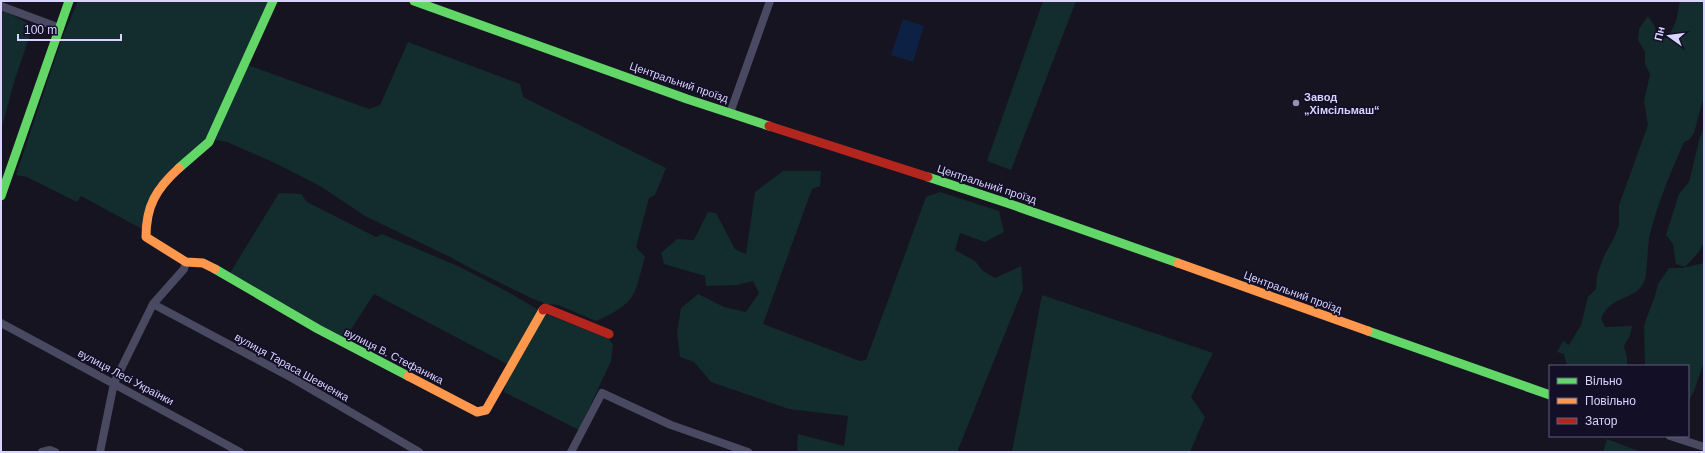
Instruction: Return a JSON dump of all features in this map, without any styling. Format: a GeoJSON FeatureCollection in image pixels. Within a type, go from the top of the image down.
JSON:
{"type":"FeatureCollection","features":[{"type":"Feature","properties":{"kind":"street"},"geometry":{"type":"LineString","coordinates":[[1,196],[69,1]]}},
{"type":"Feature","properties":{"kind":"street"},"geometry":{"type":"LineString","coordinates":[[100,452],[114,383],[153,304],[184,269],[186,262],[146,237],[145,229],[150,203],[161,186],[175,171],[194,157],[209,142],[273,1]]}},
{"type":"Feature","properties":{"kind":"street","name":"Центральний проїзд"},"geometry":{"type":"LineString","coordinates":[[414,1],[730,113],[1010,204],[1549,395]]}},
{"type":"Feature","properties":{"kind":"street"},"geometry":{"type":"LineString","coordinates":[[730,113],[770,1]]}},
{"type":"Feature","properties":{"kind":"street"},"geometry":{"type":"LineString","coordinates":[[1,6],[60,28]]}},
{"type":"Feature","properties":{"kind":"street","name":"вулиця В. Стефаника"},"geometry":{"type":"LineString","coordinates":[[186,262],[203,263],[222,272],[318,329],[477,412],[486,410],[538,317],[545,308],[609,334]]}},
{"type":"Feature","properties":{"kind":"street","name":"вулиця Тараса Шевченка"},"geometry":{"type":"LineString","coordinates":[[153,304],[292,378],[419,452]]}},
{"type":"Feature","properties":{"kind":"street","name":"вулиця Лесі Українки"},"geometry":{"type":"LineString","coordinates":[[1,323],[240,452]]}},
{"type":"Feature","properties":{"kind":"street"},"geometry":{"type":"LineString","coordinates":[[571,452],[602,393],[671,425],[746,452]]}},
{"type":"Feature","properties":{"kind":"street"},"geometry":{"type":"LineString","coordinates":[[1673,437],[1704,447]]}},
{"type":"Feature","properties":{"kind":"street"},"geometry":{"type":"LineString","coordinates":[[42,452],[50,450],[55,452]]}},
{"type":"Feature","properties":{"kind":"green space"},"geometry":{"type":"Polygon","coordinates":[[[78,1],[270,1],[207,140],[175,167],[142,229],[81,196],[77,202],[27,177],[16,175],[62,38],[78,1]]]}},
{"type":"Feature","properties":{"kind":"green space"},"geometry":{"type":"Polygon","coordinates":[[[1043,1],[1076,1],[1011,170],[987,161],[1043,1]]]}},
{"type":"Feature","properties":{"kind":"green space"},"geometry":{"type":"Polygon","coordinates":[[[1680,1],[1704,1],[1704,96],[1694,133],[1689,140],[1684,142],[1653,222],[1649,239],[1644,282],[1633,294],[1609,307],[1601,318],[1605,327],[1632,326],[1630,335],[1624,346],[1627,365],[1567,365],[1564,354],[1557,352],[1563,341],[1569,345],[1581,325],[1588,297],[1596,289],[1597,275],[1604,256],[1619,225],[1619,205],[1648,125],[1644,101],[1650,74],[1645,64],[1645,52],[1638,40],[1639,29],[1648,16],[1654,25],[1658,38],[1668,38],[1676,21],[1680,1]]]}},
{"type":"Feature","properties":{"kind":"green space"},"geometry":{"type":"Polygon","coordinates":[[[1,9],[33,26],[15,79],[1,130],[1,9]]]}},
{"type":"Feature","properties":{"kind":"green space"},"geometry":{"type":"Polygon","coordinates":[[[408,42],[520,84],[523,97],[666,168],[655,195],[649,198],[636,247],[645,257],[634,293],[623,306],[596,321],[558,305],[547,304],[531,298],[365,216],[320,186],[275,163],[227,142],[215,140],[248,65],[369,109],[380,105],[408,42]]]}},
{"type":"Feature","properties":{"kind":"green space"},"geometry":{"type":"Polygon","coordinates":[[[1704,128],[1704,243],[1698,253],[1685,267],[1676,264],[1673,244],[1666,235],[1679,194],[1689,182],[1700,137],[1704,128]]]}},
{"type":"Feature","properties":{"kind":"green space"},"geometry":{"type":"Polygon","coordinates":[[[783,171],[821,171],[820,186],[812,189],[763,324],[860,361],[866,360],[926,197],[940,192],[999,211],[1004,232],[985,242],[960,233],[955,250],[975,261],[983,271],[995,278],[1021,266],[1023,289],[957,452],[797,452],[798,434],[844,446],[848,416],[789,409],[711,382],[694,362],[680,357],[677,333],[681,308],[698,294],[724,307],[746,312],[759,293],[753,281],[737,285],[706,286],[705,276],[664,264],[661,253],[677,239],[694,240],[708,212],[716,213],[735,249],[746,254],[755,192],[783,171]]]}},
{"type":"Feature","properties":{"kind":"green space"},"geometry":{"type":"Polygon","coordinates":[[[279,193],[301,194],[307,202],[376,237],[382,234],[460,267],[544,313],[609,339],[613,345],[611,361],[579,430],[504,392],[509,365],[374,294],[344,340],[230,273],[279,193]]]}},
{"type":"Feature","properties":{"kind":"green space"},"geometry":{"type":"Polygon","coordinates":[[[1704,263],[1704,362],[1694,391],[1689,400],[1689,365],[1645,365],[1644,325],[1658,284],[1669,268],[1682,268],[1704,263]]]}},
{"type":"Feature","properties":{"kind":"green space"},"geometry":{"type":"Polygon","coordinates":[[[1042,295],[1213,353],[1191,397],[1205,417],[1190,452],[1012,452],[1042,295]]]}},
{"type":"Feature","properties":{"kind":"green space"},"geometry":{"type":"Polygon","coordinates":[[[1607,439],[1641,452],[1603,452],[1607,439]]]}},
{"type":"Feature","properties":{"kind":"water"},"geometry":{"type":"Polygon","coordinates":[[[903,19],[924,26],[913,62],[891,55],[903,19]]]}},
{"type":"Feature","properties":{"kind":"traffic: fast"},"geometry":{"type":"LineString","coordinates":[[1,196],[69,1]]}},
{"type":"Feature","properties":{"kind":"traffic: fast"},"geometry":{"type":"LineString","coordinates":[[179,168],[209,142],[273,1]]}},
{"type":"Feature","properties":{"kind":"traffic: fast"},"geometry":{"type":"LineString","coordinates":[[414,1],[687,99],[769,126]]}},
{"type":"Feature","properties":{"kind":"traffic: fast"},"geometry":{"type":"LineString","coordinates":[[928,177],[1178,263]]}},
{"type":"Feature","properties":{"kind":"traffic: fast"},"geometry":{"type":"LineString","coordinates":[[215,269],[318,329],[408,376]]}},
{"type":"Feature","properties":{"kind":"traffic: fast"},"geometry":{"type":"LineString","coordinates":[[1368,331],[1549,395]]}},
{"type":"Feature","properties":{"kind":"traffic: slow"},"geometry":{"type":"LineString","coordinates":[[179,168],[158,191],[150,207],[146,226],[146,237],[186,262],[203,263],[215,269]]}},
{"type":"Feature","properties":{"kind":"traffic: slow"},"geometry":{"type":"LineString","coordinates":[[1178,263],[1368,331]]}},
{"type":"Feature","properties":{"kind":"traffic: slow"},"geometry":{"type":"LineString","coordinates":[[408,376],[477,412],[486,410],[543,310]]}},
{"type":"Feature","properties":{"kind":"traffic: jam"},"geometry":{"type":"LineString","coordinates":[[769,126],[928,177]]}},
{"type":"Feature","properties":{"kind":"traffic: jam"},"geometry":{"type":"LineString","coordinates":[[543,310],[545,308],[609,334]]}},
{"type":"Feature","properties":{"kind":"place","name":"Завод „Хімсільмаш“"},"geometry":{"type":"Point","coordinates":[1296,103]}}]}
